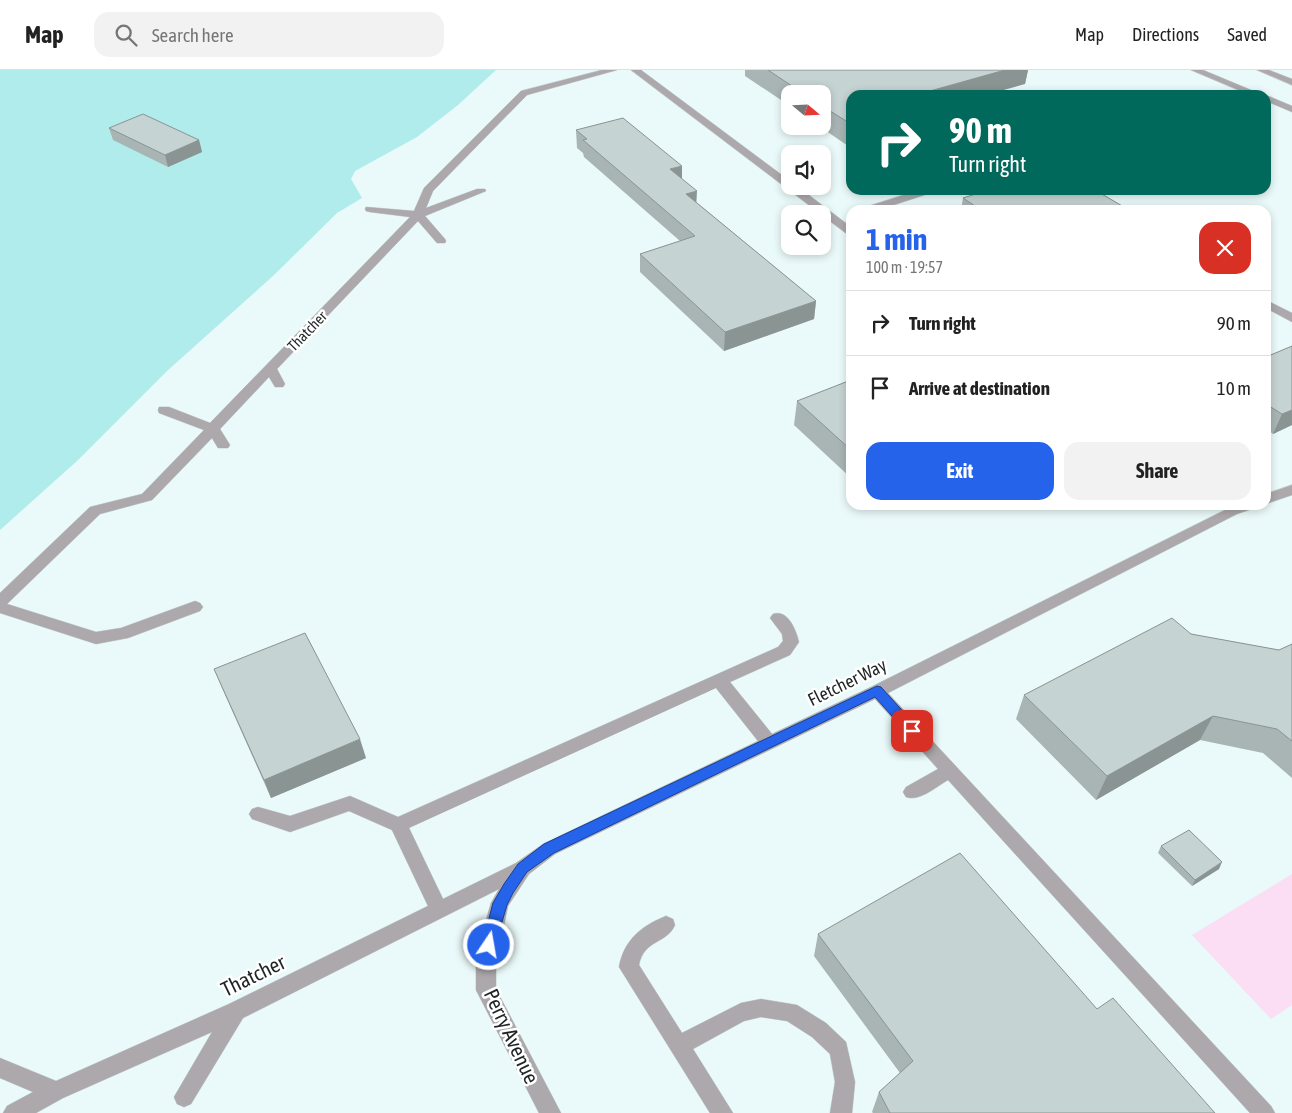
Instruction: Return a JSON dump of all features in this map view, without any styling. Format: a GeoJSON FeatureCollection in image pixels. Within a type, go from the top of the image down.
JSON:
{"type":"FeatureCollection","features":[{"type":"Feature","properties":{"kind":"street","name":"Thatcher"},"geometry":{"type":"LineString","coordinates":[[0,602],[95,510],[146,497],[418,215],[428,190],[524,93],[613,70]]}},
{"type":"Feature","properties":{"kind":"street"},"geometry":{"type":"LineString","coordinates":[[635,70],[846,228]]}},
{"type":"Feature","properties":{"kind":"street"},"geometry":{"type":"LineString","coordinates":[[1195,70],[1245,90]]}},
{"type":"Feature","properties":{"kind":"street"},"geometry":{"type":"LineString","coordinates":[[1260,70],[1292,82]]}},
{"type":"Feature","properties":{"kind":"street"},"geometry":{"type":"LineString","coordinates":[[1271,100],[1292,109]]}},
{"type":"Feature","properties":{"kind":"street"},"geometry":{"type":"LineString","coordinates":[[370,209],[418,215],[481,191]]}},
{"type":"Feature","properties":{"kind":"street"},"geometry":{"type":"LineString","coordinates":[[883,205],[914,195]]}},
{"type":"Feature","properties":{"kind":"street"},"geometry":{"type":"LineString","coordinates":[[418,215],[441,241]]}},
{"type":"Feature","properties":{"kind":"street"},"geometry":{"type":"LineString","coordinates":[[835,220],[846,217]]}},
{"type":"Feature","properties":{"kind":"street"},"geometry":{"type":"LineString","coordinates":[[372,264],[381,275]]}},
{"type":"Feature","properties":{"kind":"street"},"geometry":{"type":"LineString","coordinates":[[1271,306],[1292,318]]}},
{"type":"Feature","properties":{"kind":"street"},"geometry":{"type":"LineString","coordinates":[[327,311],[336,323]]}},
{"type":"Feature","properties":{"kind":"street"},"geometry":{"type":"LineString","coordinates":[[271,369],[279,384]]}},
{"type":"Feature","properties":{"kind":"street"},"geometry":{"type":"LineString","coordinates":[[164,410],[213,429],[223,445]]}},
{"type":"Feature","properties":{"kind":"street"},"geometry":{"type":"LineString","coordinates":[[1271,497],[1292,490]]}},
{"type":"Feature","properties":{"kind":"street","name":"Fletcher Way"},"geometry":{"type":"LineString","coordinates":[[492,927],[500,903],[522,868],[549,849],[877,691],[1224,510]]}},
{"type":"Feature","properties":{"kind":"street"},"geometry":{"type":"LineString","coordinates":[[0,607],[96,638],[123,634],[195,607]]}},
{"type":"Feature","properties":{"kind":"street"},"geometry":{"type":"LineString","coordinates":[[398,825],[784,650],[791,642],[789,632],[778,618]]}},
{"type":"Feature","properties":{"kind":"street"},"geometry":{"type":"LineString","coordinates":[[719,680],[769,742]]}},
{"type":"Feature","properties":{"kind":"street"},"geometry":{"type":"LineString","coordinates":[[877,691],[948,771],[1264,1113]]}},
{"type":"Feature","properties":{"kind":"street"},"geometry":{"type":"LineString","coordinates":[[912,792],[948,771]]}},
{"type":"Feature","properties":{"kind":"street"},"geometry":{"type":"LineString","coordinates":[[258,814],[290,824],[350,803],[398,825],[439,910]]}},
{"type":"Feature","properties":{"kind":"street","name":"Thatcher"},"geometry":{"type":"LineString","coordinates":[[14,1113],[56,1091],[236,1011],[522,868]]}},
{"type":"Feature","properties":{"kind":"street"},"geometry":{"type":"LineString","coordinates":[[666,925],[638,942],[630,954],[628,967],[722,1113]]}},
{"type":"Feature","properties":{"kind":"street","name":"Perry Avenue"},"geometry":{"type":"LineString","coordinates":[[492,927],[486,963],[486,990],[550,1113]]}},
{"type":"Feature","properties":{"kind":"street"},"geometry":{"type":"LineString","coordinates":[[679,1046],[741,1012],[762,1008],[790,1012],[819,1030],[838,1049],[845,1082],[841,1113]]}},
{"type":"Feature","properties":{"kind":"street"},"geometry":{"type":"LineString","coordinates":[[184,1097],[236,1011]]}},
{"type":"Feature","properties":{"kind":"street"},"geometry":{"type":"LineString","coordinates":[[0,1068],[56,1091],[41,1113]]}},
{"type":"Feature","properties":{"kind":"shaded area"},"geometry":{"type":"Polygon","coordinates":[[[1292,874],[1292,1005],[1271,1019],[1192,935],[1292,874]]]}},
{"type":"Feature","properties":{"kind":"water"},"geometry":{"type":"Polygon","coordinates":[[[0,70],[496,70],[458,105],[417,137],[355,171],[351,179],[362,198],[337,213],[274,275],[167,371],[77,461],[0,530],[0,70]]]}},
{"type":"Feature","properties":{"kind":"building"},"geometry":{"type":"Polygon","coordinates":[[[768,70],[1005,70],[934,90],[846,90],[846,121],[831,112],[831,85],[790,85],[768,70]]]}},
{"type":"Feature","properties":{"kind":"building"},"geometry":{"type":"Polygon","coordinates":[[[143,114],[199,140],[165,155],[109,128],[143,114]]]}},
{"type":"Feature","properties":{"kind":"building"},"geometry":{"type":"Polygon","coordinates":[[[623,118],[682,166],[670,169],[697,191],[686,194],[816,301],[725,332],[640,254],[695,236],[583,140],[587,139],[576,130],[623,118]]]}},
{"type":"Feature","properties":{"kind":"building"},"geometry":{"type":"Polygon","coordinates":[[[972,195],[1104,195],[1120,205],[974,205],[963,198],[972,195]]]}},
{"type":"Feature","properties":{"kind":"building"},"geometry":{"type":"Polygon","coordinates":[[[1292,346],[1292,410],[1282,414],[1271,407],[1271,355],[1292,346]]]}},
{"type":"Feature","properties":{"kind":"building"},"geometry":{"type":"Polygon","coordinates":[[[846,382],[846,445],[797,401],[846,382]]]}},
{"type":"Feature","properties":{"kind":"building"},"geometry":{"type":"Polygon","coordinates":[[[1172,618],[1191,634],[1279,650],[1292,644],[1292,741],[1277,729],[1213,716],[1107,776],[1024,695],[1172,618]]]}},
{"type":"Feature","properties":{"kind":"building"},"geometry":{"type":"Polygon","coordinates":[[[305,633],[360,739],[264,780],[214,669],[305,633]]]}},
{"type":"Feature","properties":{"kind":"building"},"geometry":{"type":"Polygon","coordinates":[[[1189,830],[1222,862],[1195,880],[1161,846],[1189,830]]]}},
{"type":"Feature","properties":{"kind":"building"},"geometry":{"type":"Polygon","coordinates":[[[960,853],[1097,1009],[1113,998],[1215,1113],[890,1113],[879,1092],[913,1061],[818,934],[960,853]]]}},
{"type":"Feature","properties":{"kind":"route"},"geometry":{"type":"LineString","coordinates":[[489,945],[492,927],[500,903],[508,888],[522,868],[549,849],[877,691],[912,731]]}}]}
